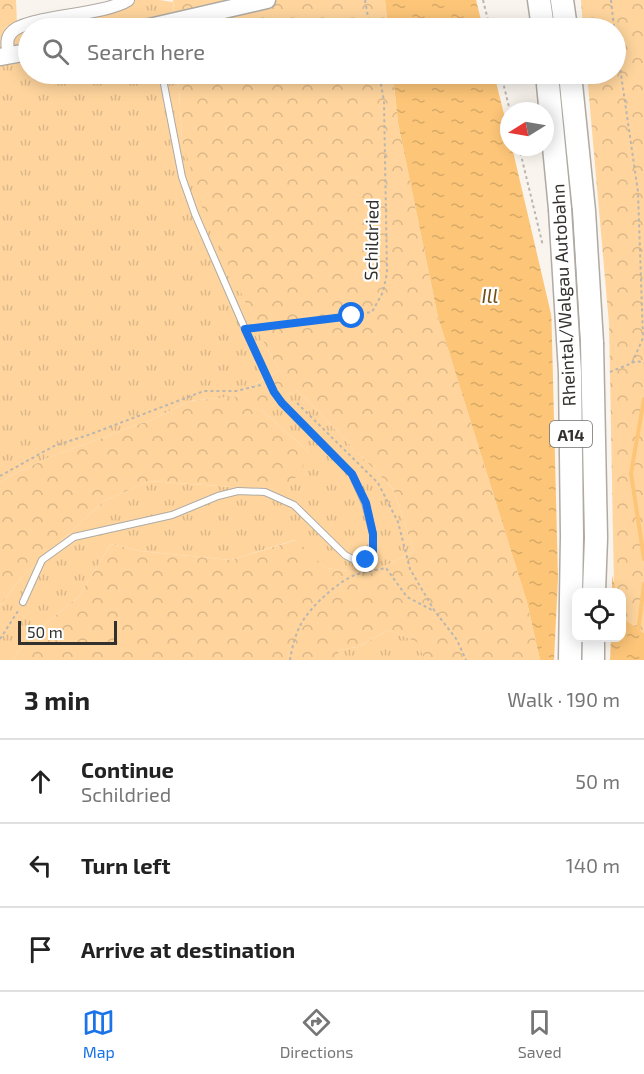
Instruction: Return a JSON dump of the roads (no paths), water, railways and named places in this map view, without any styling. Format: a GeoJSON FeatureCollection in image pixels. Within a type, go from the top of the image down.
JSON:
{"type":"FeatureCollection","features":[{"type":"Feature","properties":{"kind":"highway"},"geometry":{"type":"LineString","coordinates":[[539,0],[542,18]]}},
{"type":"Feature","properties":{"kind":"highway"},"geometry":{"type":"LineString","coordinates":[[562,0],[565,18]]}},
{"type":"Feature","properties":{"kind":"highway","name":"Rheintal/Walgau Autobahn"},"geometry":{"type":"LineString","coordinates":[[548,84],[560,209],[570,372],[572,536],[570,660]]}},
{"type":"Feature","properties":{"kind":"highway","name":"Rheintal/Walgau Autobahn"},"geometry":{"type":"LineString","coordinates":[[571,84],[584,211],[592,343],[596,538],[594,588]]}},
{"type":"Feature","properties":{"kind":"highway"},"geometry":{"type":"LineString","coordinates":[[593,642],[593,660]]}},
{"type":"Feature","properties":{"kind":"main road"},"geometry":{"type":"LineString","coordinates":[[192,18],[267,0]]}},
{"type":"Feature","properties":{"kind":"street"},"geometry":{"type":"LineString","coordinates":[[60,18],[89,13],[128,0]]}},
{"type":"Feature","properties":{"kind":"street"},"geometry":{"type":"LineString","coordinates":[[4,56],[7,39],[12,30],[18,28]]}},
{"type":"Feature","properties":{"kind":"lane"},"geometry":{"type":"LineString","coordinates":[[23,602],[42,560],[74,537],[172,515],[218,496],[238,491],[266,492],[294,505],[345,555],[356,561],[366,560],[373,551],[373,534],[366,503],[352,474],[282,403],[245,329],[195,214],[182,177],[164,84]]}},
{"type":"Feature","properties":{"kind":"water"},"geometry":{"type":"Polygon","coordinates":[[[385,0],[476,0],[480,18],[387,18],[385,0]]]}},
{"type":"Feature","properties":{"kind":"water","name":"Ill"},"geometry":{"type":"Polygon","coordinates":[[[394,84],[496,84],[501,102],[500,156],[514,156],[615,588],[572,588],[572,642],[626,642],[626,621],[644,633],[644,660],[540,660],[527,602],[438,317],[398,123],[394,84]]]}},
{"type":"Feature","properties":{"kind":"waterway"},"geometry":{"type":"LineString","coordinates":[[644,399],[631,473],[644,559]]}},
{"type":"Feature","properties":{"kind":"waterway"},"geometry":{"type":"LineString","coordinates":[[638,633],[644,584]]}}]}
